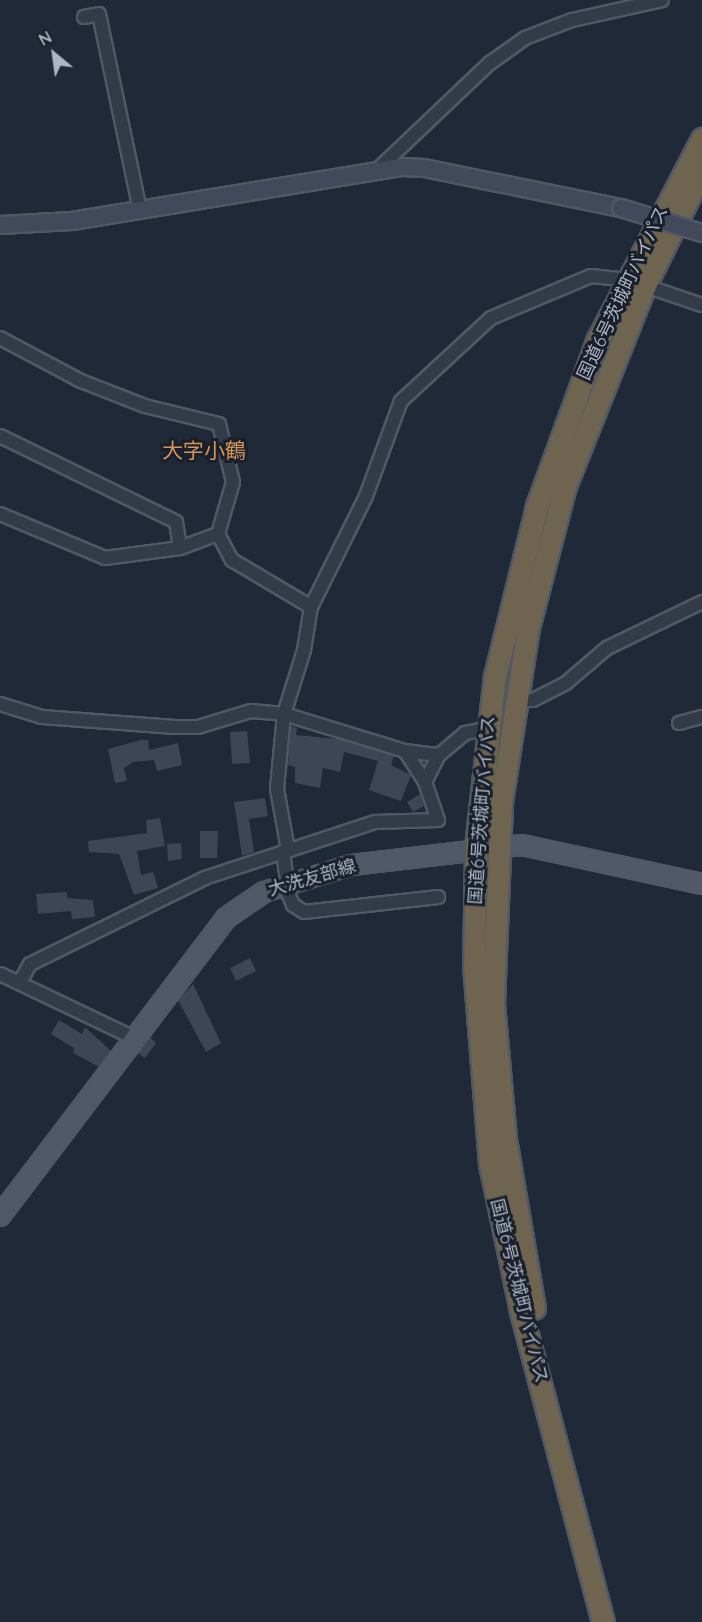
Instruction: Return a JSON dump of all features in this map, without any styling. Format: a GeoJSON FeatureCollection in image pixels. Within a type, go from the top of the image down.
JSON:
{"type":"FeatureCollection","features":[{"type":"Feature","properties":{"kind":"highway","name":"国道6号茨城町バイパス"},"geometry":{"type":"LineString","coordinates":[[577,1511],[505,1138],[493,1004],[497,846],[528,628],[566,486],[636,282],[702,139]]}},
{"type":"Feature","properties":{"kind":"highway","name":"国道6号茨城町バイパス"},"geometry":{"type":"LineString","coordinates":[[603,1622],[577,1511],[521,1311],[490,1164],[474,967],[476,848],[486,729],[537,506],[597,341],[636,282],[702,171]]}},
{"type":"Feature","properties":{"kind":"main road","name":"大洗友部線"},"geometry":{"type":"LineString","coordinates":[[0,1216],[225,918],[240,905],[287,882],[352,865],[497,846],[563,851],[702,884]]}},
{"type":"Feature","properties":{"kind":"street"},"geometry":{"type":"LineString","coordinates":[[376,171],[490,63],[525,38],[572,20],[662,0]]}},
{"type":"Feature","properties":{"kind":"street"},"geometry":{"type":"LineString","coordinates":[[84,17],[99,14],[140,211]]}},
{"type":"Feature","properties":{"kind":"street"},"geometry":{"type":"LineString","coordinates":[[0,225],[140,211],[376,171],[424,168],[621,208],[702,233]]}},
{"type":"Feature","properties":{"kind":"street"},"geometry":{"type":"LineString","coordinates":[[438,897],[310,914],[293,905],[287,882],[286,851],[277,789],[284,714],[304,650],[311,607],[366,496],[394,412],[426,375],[502,311],[591,276],[636,282],[702,305]]}},
{"type":"Feature","properties":{"kind":"street"},"geometry":{"type":"LineString","coordinates":[[0,338],[81,381],[145,406],[219,424],[233,482],[218,534],[232,561],[311,607]]}},
{"type":"Feature","properties":{"kind":"street"},"geometry":{"type":"LineString","coordinates":[[0,436],[176,522],[180,548]]}},
{"type":"Feature","properties":{"kind":"street"},"geometry":{"type":"LineString","coordinates":[[0,514],[105,558],[180,548],[218,534]]}},
{"type":"Feature","properties":{"kind":"street"},"geometry":{"type":"LineString","coordinates":[[517,701],[533,700],[566,683],[607,648],[700,607]]}},
{"type":"Feature","properties":{"kind":"street"},"geometry":{"type":"LineString","coordinates":[[0,704],[42,717],[175,727],[198,727],[251,711],[284,714],[405,751],[439,755]]}},
{"type":"Feature","properties":{"kind":"street"},"geometry":{"type":"LineString","coordinates":[[679,723],[702,717]]}},
{"type":"Feature","properties":{"kind":"street"},"geometry":{"type":"LineString","coordinates":[[424,782],[439,755],[465,733],[486,729]]}},
{"type":"Feature","properties":{"kind":"street"},"geometry":{"type":"LineString","coordinates":[[20,982],[30,964],[175,891],[375,822],[438,820],[424,782],[405,751]]}},
{"type":"Feature","properties":{"kind":"street"},"geometry":{"type":"LineString","coordinates":[[0,975],[20,982],[134,1038]]}},
{"type":"Feature","properties":{"kind":"building"},"geometry":{"type":"Polygon","coordinates":[[[291,726],[297,728],[296,735],[337,739],[394,756],[391,765],[411,775],[401,801],[369,790],[378,761],[344,752],[340,772],[323,768],[320,788],[295,783],[295,767],[288,765],[291,726]]]}},
{"type":"Feature","properties":{"kind":"building"},"geometry":{"type":"Polygon","coordinates":[[[247,731],[250,763],[232,764],[230,732],[247,731]]]}},
{"type":"Feature","properties":{"kind":"building"},"geometry":{"type":"Polygon","coordinates":[[[148,740],[149,750],[178,743],[182,765],[157,771],[154,760],[133,762],[124,768],[127,781],[115,783],[108,749],[148,740]]]}},
{"type":"Feature","properties":{"kind":"building"},"geometry":{"type":"Polygon","coordinates":[[[420,794],[424,806],[413,812],[407,802],[420,794]]]}},
{"type":"Feature","properties":{"kind":"building"},"geometry":{"type":"Polygon","coordinates":[[[265,798],[268,816],[249,819],[254,852],[242,856],[234,802],[265,798]]]}},
{"type":"Feature","properties":{"kind":"building"},"geometry":{"type":"Polygon","coordinates":[[[160,818],[165,846],[137,851],[141,875],[153,872],[158,888],[134,895],[119,854],[89,852],[88,841],[147,833],[146,820],[160,818]]]}},
{"type":"Feature","properties":{"kind":"building"},"geometry":{"type":"Polygon","coordinates":[[[200,831],[218,831],[217,858],[200,858],[200,831]]]}},
{"type":"Feature","properties":{"kind":"building"},"geometry":{"type":"Polygon","coordinates":[[[181,843],[182,859],[168,861],[167,844],[181,843]]]}},
{"type":"Feature","properties":{"kind":"building"},"geometry":{"type":"Polygon","coordinates":[[[67,892],[67,898],[93,900],[95,917],[72,919],[71,911],[38,914],[36,894],[67,892]]]}},
{"type":"Feature","properties":{"kind":"building"},"geometry":{"type":"Polygon","coordinates":[[[250,958],[256,971],[236,981],[230,968],[250,958]]]}},
{"type":"Feature","properties":{"kind":"building"},"geometry":{"type":"Polygon","coordinates":[[[193,984],[221,1043],[206,1052],[178,1000],[193,984]]]}},
{"type":"Feature","properties":{"kind":"building"},"geometry":{"type":"Polygon","coordinates":[[[59,1020],[82,1034],[85,1027],[111,1051],[99,1067],[73,1053],[74,1048],[51,1034],[59,1020]]]}},
{"type":"Feature","properties":{"kind":"building"},"geometry":{"type":"Polygon","coordinates":[[[150,1037],[156,1043],[145,1058],[138,1053],[150,1037]]]}},
{"type":"Feature","properties":{"kind":"district","name":"大字小鶴"},"geometry":{"type":"Point","coordinates":[204,450]}}]}
